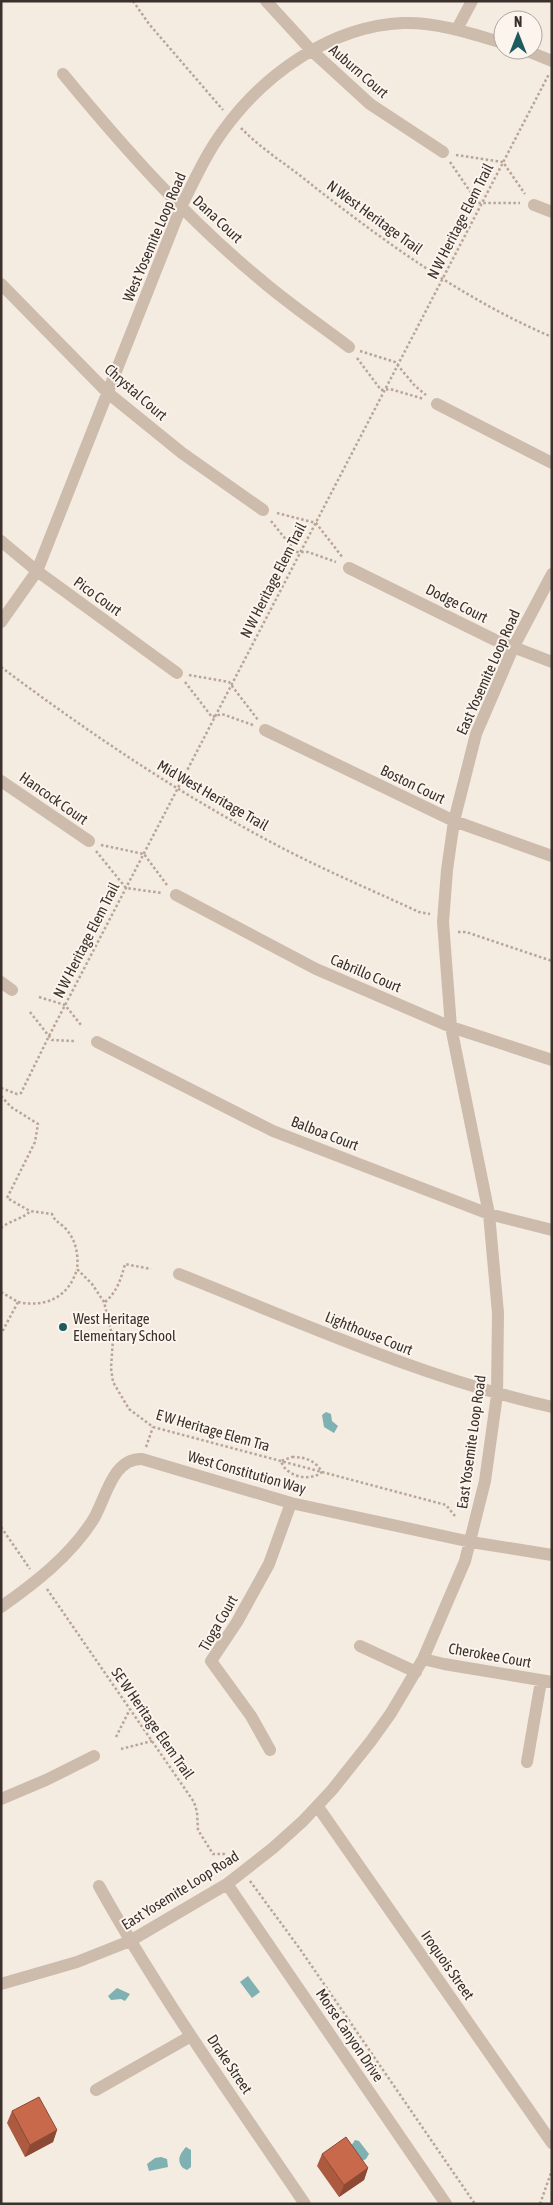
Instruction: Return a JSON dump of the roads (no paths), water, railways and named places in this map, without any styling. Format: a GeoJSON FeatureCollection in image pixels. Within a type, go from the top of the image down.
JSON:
{"type":"FeatureCollection","features":[{"type":"Feature","properties":{"kind":"street","name":"Auburn Court"},"geometry":{"type":"LineString","coordinates":[[266,1],[311,50],[370,104],[443,152]]}},
{"type":"Feature","properties":{"kind":"street"},"geometry":{"type":"LineString","coordinates":[[457,29],[472,1]]}},
{"type":"Feature","properties":{"kind":"street","name":"West Yosemite Loop Road"},"geometry":{"type":"LineString","coordinates":[[1,622],[37,571],[181,207],[209,152],[232,119],[274,77],[311,50],[354,32],[402,23],[457,29],[493,40]]}},
{"type":"Feature","properties":{"kind":"street","name":"Dana Court"},"geometry":{"type":"LineString","coordinates":[[63,74],[117,141],[181,207],[261,281],[349,347]]}},
{"type":"Feature","properties":{"kind":"street"},"geometry":{"type":"LineString","coordinates":[[534,205],[552,212]]}},
{"type":"Feature","properties":{"kind":"street","name":"Chrystal Court"},"geometry":{"type":"LineString","coordinates":[[1,284],[108,393],[182,453],[263,510]]}},
{"type":"Feature","properties":{"kind":"street"},"geometry":{"type":"LineString","coordinates":[[437,404],[552,463]]}},
{"type":"Feature","properties":{"kind":"street","name":"Pico Court"},"geometry":{"type":"LineString","coordinates":[[1,541],[37,571],[177,673]]}},
{"type":"Feature","properties":{"kind":"street","name":"Dodge Court"},"geometry":{"type":"LineString","coordinates":[[349,568],[513,648],[552,662]]}},
{"type":"Feature","properties":{"kind":"street","name":"East Yosemite Loop Road"},"geometry":{"type":"LineString","coordinates":[[1,1984],[76,1962],[130,1941],[227,1884],[273,1848],[318,1807],[371,1741],[416,1672],[448,1602],[470,1542],[485,1481],[497,1394],[498,1313],[488,1214],[452,1027],[443,922],[447,863],[454,822],[476,734],[513,648],[552,574]]}},
{"type":"Feature","properties":{"kind":"street","name":"Boston Court"},"geometry":{"type":"LineString","coordinates":[[265,730],[454,822],[552,856]]}},
{"type":"Feature","properties":{"kind":"street","name":"Hancock Court"},"geometry":{"type":"LineString","coordinates":[[1,780],[88,841]]}},
{"type":"Feature","properties":{"kind":"street","name":"Cabrillo Court"},"geometry":{"type":"LineString","coordinates":[[176,895],[316,969],[452,1027],[552,1060]]}},
{"type":"Feature","properties":{"kind":"street","name":"Balboa Court"},"geometry":{"type":"LineString","coordinates":[[97,1042],[273,1130],[488,1214],[552,1230]]}},
{"type":"Feature","properties":{"kind":"street","name":"Lighthouse Court"},"geometry":{"type":"LineString","coordinates":[[179,1274],[411,1367],[497,1394],[552,1407]]}},
{"type":"Feature","properties":{"kind":"street","name":"West Constitution Way"},"geometry":{"type":"LineString","coordinates":[[1,1607],[58,1562],[78,1541],[93,1520],[122,1464],[134,1458],[291,1503],[470,1542],[552,1555]]}},
{"type":"Feature","properties":{"kind":"street","name":"Tioga Court"},"geometry":{"type":"LineString","coordinates":[[270,1750],[251,1716],[211,1661],[238,1622],[269,1564],[291,1503]]}},
{"type":"Feature","properties":{"kind":"street"},"geometry":{"type":"LineString","coordinates":[[360,1646],[416,1672]]}},
{"type":"Feature","properties":{"kind":"street","name":"Cherokee Court"},"geometry":{"type":"LineString","coordinates":[[423,1659],[546,1681]]}},
{"type":"Feature","properties":{"kind":"street"},"geometry":{"type":"LineString","coordinates":[[527,1762],[546,1681]]}},
{"type":"Feature","properties":{"kind":"street"},"geometry":{"type":"LineString","coordinates":[[1,1799],[46,1780],[94,1756]]}},
{"type":"Feature","properties":{"kind":"street","name":"Iroquois Street"},"geometry":{"type":"LineString","coordinates":[[318,1807],[552,2142]]}},
{"type":"Feature","properties":{"kind":"street","name":"Morse Canyon Drive"},"geometry":{"type":"LineString","coordinates":[[227,1884],[446,2204]]}},
{"type":"Feature","properties":{"kind":"street","name":"Drake Street"},"geometry":{"type":"LineString","coordinates":[[100,1886],[130,1941],[191,2036],[305,2204]]}},
{"type":"Feature","properties":{"kind":"street"},"geometry":{"type":"LineString","coordinates":[[96,2090],[191,2036]]}},
{"type":"Feature","properties":{"kind":"water"},"geometry":{"type":"Polygon","coordinates":[[[326,1412],[331,1414],[332,1421],[338,1426],[334,1433],[324,1427],[322,1415],[326,1412]]]}},
{"type":"Feature","properties":{"kind":"water"},"geometry":{"type":"Polygon","coordinates":[[[248,1976],[260,1992],[252,1998],[240,1982],[248,1976]]]}},
{"type":"Feature","properties":{"kind":"water"},"geometry":{"type":"Polygon","coordinates":[[[117,1988],[130,1994],[125,2001],[121,1999],[111,2000],[108,1996],[117,1988]]]}},
{"type":"Feature","properties":{"kind":"water"},"geometry":{"type":"Polygon","coordinates":[[[355,2140],[359,2141],[369,2154],[362,2161],[351,2146],[355,2140]]]}},
{"type":"Feature","properties":{"kind":"water"},"geometry":{"type":"Polygon","coordinates":[[[186,2147],[191,2150],[191,2167],[187,2170],[183,2168],[179,2160],[186,2147]]]}},
{"type":"Feature","properties":{"kind":"water"},"geometry":{"type":"Polygon","coordinates":[[[155,2158],[167,2159],[168,2167],[149,2171],[147,2164],[155,2158]]]}},
{"type":"Feature","properties":{"kind":"place","name":"West Heritage Elementary School"},"geometry":{"type":"Point","coordinates":[63,1327]}}]}
